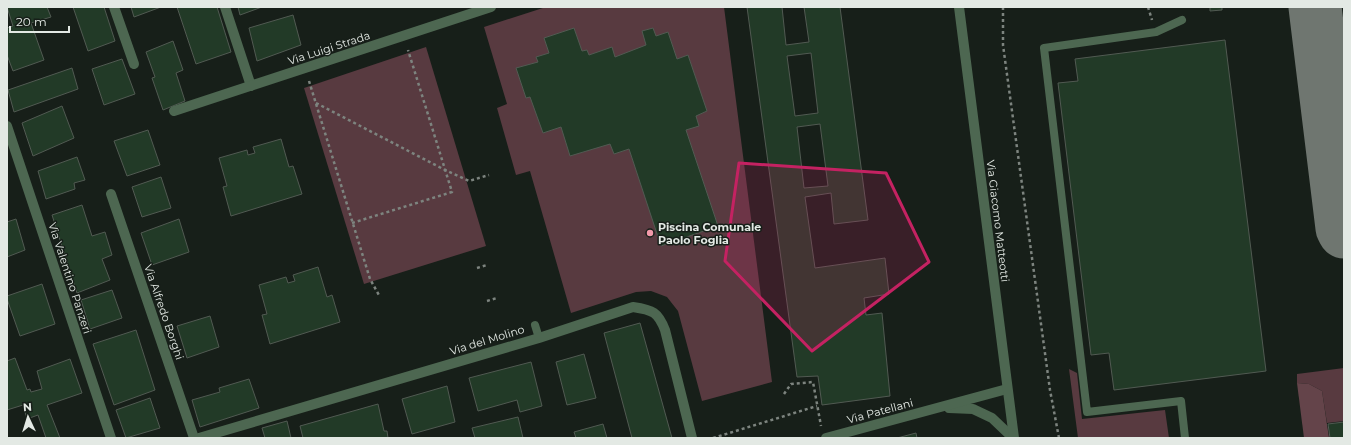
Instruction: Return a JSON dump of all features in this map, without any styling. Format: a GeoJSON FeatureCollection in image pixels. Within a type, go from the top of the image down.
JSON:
{"type":"FeatureCollection","features":[{"type":"Feature","properties":{"kind":"street"},"geometry":{"type":"LineString","coordinates":[[114,7],[134,64]]}},
{"type":"Feature","properties":{"kind":"street"},"geometry":{"type":"LineString","coordinates":[[225,7],[251,86]]}},
{"type":"Feature","properties":{"kind":"street","name":"Via Luigi Strada"},"geometry":{"type":"LineString","coordinates":[[174,111],[491,7]]}},
{"type":"Feature","properties":{"kind":"street","name":"Via Giacomo Matteotti"},"geometry":{"type":"LineString","coordinates":[[959,7],[1013,438]]}},
{"type":"Feature","properties":{"kind":"street","name":"Via Valentino Panzeri"},"geometry":{"type":"LineString","coordinates":[[7,126],[111,438]]}},
{"type":"Feature","properties":{"kind":"street","name":"Via Alfredo Borghi"},"geometry":{"type":"LineString","coordinates":[[111,194],[194,438]]}},
{"type":"Feature","properties":{"kind":"street","name":"Via del Molino"},"geometry":{"type":"LineString","coordinates":[[199,438],[539,338],[633,307],[648,309],[661,318],[692,438]]}},
{"type":"Feature","properties":{"kind":"street","name":"Via Patellani"},"geometry":{"type":"LineString","coordinates":[[824,434],[941,407],[1007,389]]}},
{"type":"Feature","properties":{"kind":"street","name":"Via Patellani"},"geometry":{"type":"LineString","coordinates":[[941,407],[973,409],[992,418],[1013,438]]}},
{"type":"Feature","properties":{"kind":"lane"},"geometry":{"type":"LineString","coordinates":[[1182,20],[1156,32],[1044,48],[1087,412],[1181,401],[1185,438]]}},
{"type":"Feature","properties":{"kind":"lane"},"geometry":{"type":"LineString","coordinates":[[535,325],[539,338]]}},
{"type":"Feature","properties":{"kind":"path"},"geometry":{"type":"LineString","coordinates":[[1003,7],[1004,52],[1050,390],[1059,438]]}},
{"type":"Feature","properties":{"kind":"path"},"geometry":{"type":"LineString","coordinates":[[352,223],[452,192],[403,36]]}},
{"type":"Feature","properties":{"kind":"path"},"geometry":{"type":"LineString","coordinates":[[304,68],[370,279],[380,297]]}},
{"type":"Feature","properties":{"kind":"path"},"geometry":{"type":"LineString","coordinates":[[316,103],[469,181],[490,175]]}},
{"type":"Feature","properties":{"kind":"path"},"geometry":{"type":"LineString","coordinates":[[477,268],[487,265]]}},
{"type":"Feature","properties":{"kind":"path"},"geometry":{"type":"LineString","coordinates":[[487,302],[497,298]]}},
{"type":"Feature","properties":{"kind":"path"},"geometry":{"type":"LineString","coordinates":[[784,394],[791,384],[813,382],[824,434]]}},
{"type":"Feature","properties":{"kind":"path"},"geometry":{"type":"LineString","coordinates":[[713,438],[817,406]]}},
{"type":"Feature","properties":{"kind":"highlighted area"},"geometry":{"type":"Polygon","coordinates":[[[739,163],[886,173],[929,262],[812,351],[725,261],[739,163]]]}},
{"type":"Feature","properties":{"kind":"shaded area","name":"Piscina Comunale Paolo Foglia"},"geometry":{"type":"Polygon","coordinates":[[[546,7],[724,7],[772,382],[702,401],[678,311],[667,297],[651,291],[636,292],[571,313],[530,171],[516,175],[497,108],[507,104],[484,27],[546,7]]]}},
{"type":"Feature","properties":{"kind":"shaded area"},"geometry":{"type":"Polygon","coordinates":[[[426,47],[486,246],[364,284],[304,88],[426,47]]]}},
{"type":"Feature","properties":{"kind":"shaded area"},"geometry":{"type":"Polygon","coordinates":[[[1344,368],[1344,421],[1327,423],[1322,391],[1309,384],[1297,383],[1297,374],[1344,368]]]}},
{"type":"Feature","properties":{"kind":"shaded area"},"geometry":{"type":"Polygon","coordinates":[[[1069,369],[1077,373],[1082,419],[1165,410],[1169,438],[1078,438],[1069,369]]]}},
{"type":"Feature","properties":{"kind":"shaded area"},"geometry":{"type":"Polygon","coordinates":[[[1297,383],[1309,384],[1322,391],[1329,438],[1304,438],[1297,383]]]}},
{"type":"Feature","properties":{"kind":"building"},"geometry":{"type":"Polygon","coordinates":[[[7,7],[47,7],[51,17],[31,23],[44,60],[13,71],[7,55],[7,28],[13,26],[7,7]]]}},
{"type":"Feature","properties":{"kind":"building"},"geometry":{"type":"Polygon","coordinates":[[[73,7],[104,7],[115,41],[88,51],[73,7]]]}},
{"type":"Feature","properties":{"kind":"building"},"geometry":{"type":"Polygon","coordinates":[[[131,7],[161,7],[134,17],[131,7]]]}},
{"type":"Feature","properties":{"kind":"building"},"geometry":{"type":"Polygon","coordinates":[[[177,7],[217,7],[231,52],[196,64],[177,7]]]}},
{"type":"Feature","properties":{"kind":"building"},"geometry":{"type":"Polygon","coordinates":[[[238,7],[262,7],[240,15],[238,7]]]}},
{"type":"Feature","properties":{"kind":"building"},"geometry":{"type":"Polygon","coordinates":[[[747,7],[782,7],[786,45],[809,42],[804,7],[840,7],[868,220],[834,224],[831,193],[805,197],[815,268],[885,258],[889,294],[864,298],[866,315],[882,313],[890,396],[822,405],[818,376],[797,377],[747,7]],[[811,53],[787,56],[795,116],[818,113],[811,53]],[[820,124],[797,127],[804,188],[828,186],[820,124]]]}},
{"type":"Feature","properties":{"kind":"building"},"geometry":{"type":"Polygon","coordinates":[[[1210,7],[1222,7],[1222,10],[1210,11],[1210,7]]]}},
{"type":"Feature","properties":{"kind":"building"},"geometry":{"type":"Polygon","coordinates":[[[293,15],[301,45],[257,61],[249,28],[293,15]]]}},
{"type":"Feature","properties":{"kind":"building"},"geometry":{"type":"Polygon","coordinates":[[[574,28],[582,51],[587,50],[589,55],[612,47],[615,57],[646,45],[642,31],[653,28],[656,36],[668,32],[677,59],[688,55],[707,111],[696,116],[699,126],[686,130],[718,226],[661,246],[629,149],[614,154],[610,144],[570,156],[561,127],[543,133],[530,97],[526,98],[516,68],[538,62],[536,57],[549,53],[544,38],[574,28]]]}},
{"type":"Feature","properties":{"kind":"building"},"geometry":{"type":"Polygon","coordinates":[[[1225,40],[1266,371],[1114,390],[1109,353],[1091,355],[1058,83],[1078,81],[1075,59],[1225,40]]]}},
{"type":"Feature","properties":{"kind":"building"},"geometry":{"type":"Polygon","coordinates":[[[173,41],[183,70],[176,73],[185,101],[163,110],[152,78],[155,77],[146,52],[173,41]]]}},
{"type":"Feature","properties":{"kind":"building"},"geometry":{"type":"Polygon","coordinates":[[[122,59],[135,94],[104,105],[92,69],[122,59]]]}},
{"type":"Feature","properties":{"kind":"building"},"geometry":{"type":"Polygon","coordinates":[[[72,68],[78,89],[14,112],[8,90],[72,68]]]}},
{"type":"Feature","properties":{"kind":"building"},"geometry":{"type":"Polygon","coordinates":[[[62,106],[74,138],[33,156],[22,123],[62,106]]]}},
{"type":"Feature","properties":{"kind":"building"},"geometry":{"type":"Polygon","coordinates":[[[148,130],[160,165],[127,176],[114,141],[148,130]]]}},
{"type":"Feature","properties":{"kind":"building"},"geometry":{"type":"Polygon","coordinates":[[[281,139],[289,167],[293,166],[302,194],[231,216],[223,187],[227,186],[219,158],[247,150],[248,155],[255,153],[253,147],[281,139]]]}},
{"type":"Feature","properties":{"kind":"building"},"geometry":{"type":"Polygon","coordinates":[[[77,157],[85,180],[74,183],[75,189],[46,199],[38,171],[77,157]]]}},
{"type":"Feature","properties":{"kind":"building"},"geometry":{"type":"Polygon","coordinates":[[[161,177],[171,208],[142,217],[132,187],[161,177]]]}},
{"type":"Feature","properties":{"kind":"building"},"geometry":{"type":"Polygon","coordinates":[[[82,205],[92,236],[105,232],[112,255],[102,259],[110,280],[77,293],[52,215],[82,205]]]}},
{"type":"Feature","properties":{"kind":"building"},"geometry":{"type":"Polygon","coordinates":[[[16,219],[25,250],[7,257],[7,222],[16,219]]]}},
{"type":"Feature","properties":{"kind":"building"},"geometry":{"type":"Polygon","coordinates":[[[179,219],[189,252],[152,265],[141,233],[179,219]]]}},
{"type":"Feature","properties":{"kind":"building"},"geometry":{"type":"Polygon","coordinates":[[[318,267],[327,297],[332,295],[340,322],[270,344],[262,315],[267,314],[259,285],[286,277],[288,283],[295,281],[293,275],[318,267]]]}},
{"type":"Feature","properties":{"kind":"building"},"geometry":{"type":"Polygon","coordinates":[[[42,284],[55,324],[20,336],[7,296],[42,284]]]}},
{"type":"Feature","properties":{"kind":"building"},"geometry":{"type":"Polygon","coordinates":[[[112,290],[122,318],[90,329],[81,300],[112,290]]]}},
{"type":"Feature","properties":{"kind":"building"},"geometry":{"type":"Polygon","coordinates":[[[210,316],[219,347],[187,358],[177,326],[210,316]]]}},
{"type":"Feature","properties":{"kind":"building"},"geometry":{"type":"Polygon","coordinates":[[[640,323],[672,438],[632,438],[604,333],[640,323]]]}},
{"type":"Feature","properties":{"kind":"building"},"geometry":{"type":"Polygon","coordinates":[[[136,330],[155,390],[114,405],[93,344],[136,330]]]}},
{"type":"Feature","properties":{"kind":"building"},"geometry":{"type":"Polygon","coordinates":[[[584,354],[596,398],[567,405],[556,362],[584,354]]]}},
{"type":"Feature","properties":{"kind":"building"},"geometry":{"type":"Polygon","coordinates":[[[15,358],[27,390],[30,389],[31,392],[42,389],[37,371],[70,359],[82,393],[47,405],[60,438],[46,438],[38,415],[27,419],[23,405],[7,410],[7,361],[15,358]]]}},
{"type":"Feature","properties":{"kind":"building"},"geometry":{"type":"Polygon","coordinates":[[[531,362],[542,406],[520,412],[517,400],[478,411],[469,378],[531,362]]]}},
{"type":"Feature","properties":{"kind":"building"},"geometry":{"type":"Polygon","coordinates":[[[249,379],[259,408],[200,427],[192,400],[220,392],[219,388],[249,379]]]}},
{"type":"Feature","properties":{"kind":"building"},"geometry":{"type":"Polygon","coordinates":[[[447,386],[455,422],[412,434],[402,399],[447,386]]]}},
{"type":"Feature","properties":{"kind":"building"},"geometry":{"type":"Polygon","coordinates":[[[150,398],[160,428],[126,438],[116,410],[150,398]]]}},
{"type":"Feature","properties":{"kind":"building"},"geometry":{"type":"Polygon","coordinates":[[[378,404],[384,431],[387,431],[388,438],[303,438],[300,426],[378,404]]]}},
{"type":"Feature","properties":{"kind":"building"},"geometry":{"type":"Polygon","coordinates":[[[518,417],[523,438],[475,438],[472,428],[518,417]]]}},
{"type":"Feature","properties":{"kind":"building"},"geometry":{"type":"Polygon","coordinates":[[[287,421],[291,438],[265,438],[262,428],[287,421]]]}},
{"type":"Feature","properties":{"kind":"building"},"geometry":{"type":"Polygon","coordinates":[[[1344,422],[1344,438],[1330,438],[1328,424],[1344,422]]]}},
{"type":"Feature","properties":{"kind":"building"},"geometry":{"type":"Polygon","coordinates":[[[603,424],[607,438],[576,438],[574,432],[603,424]]]}},
{"type":"Feature","properties":{"kind":"building"},"geometry":{"type":"Polygon","coordinates":[[[916,433],[917,438],[897,438],[916,433]]]}},
{"type":"Feature","properties":{"kind":"taxiway"},"geometry":{"type":"LineString","coordinates":[[1315,7],[1342,228],[1344,232]]}},
{"type":"Feature","properties":{"kind":"place","name":"Piscina Comunale Paolo Foglia"},"geometry":{"type":"Point","coordinates":[650,233]}}]}
